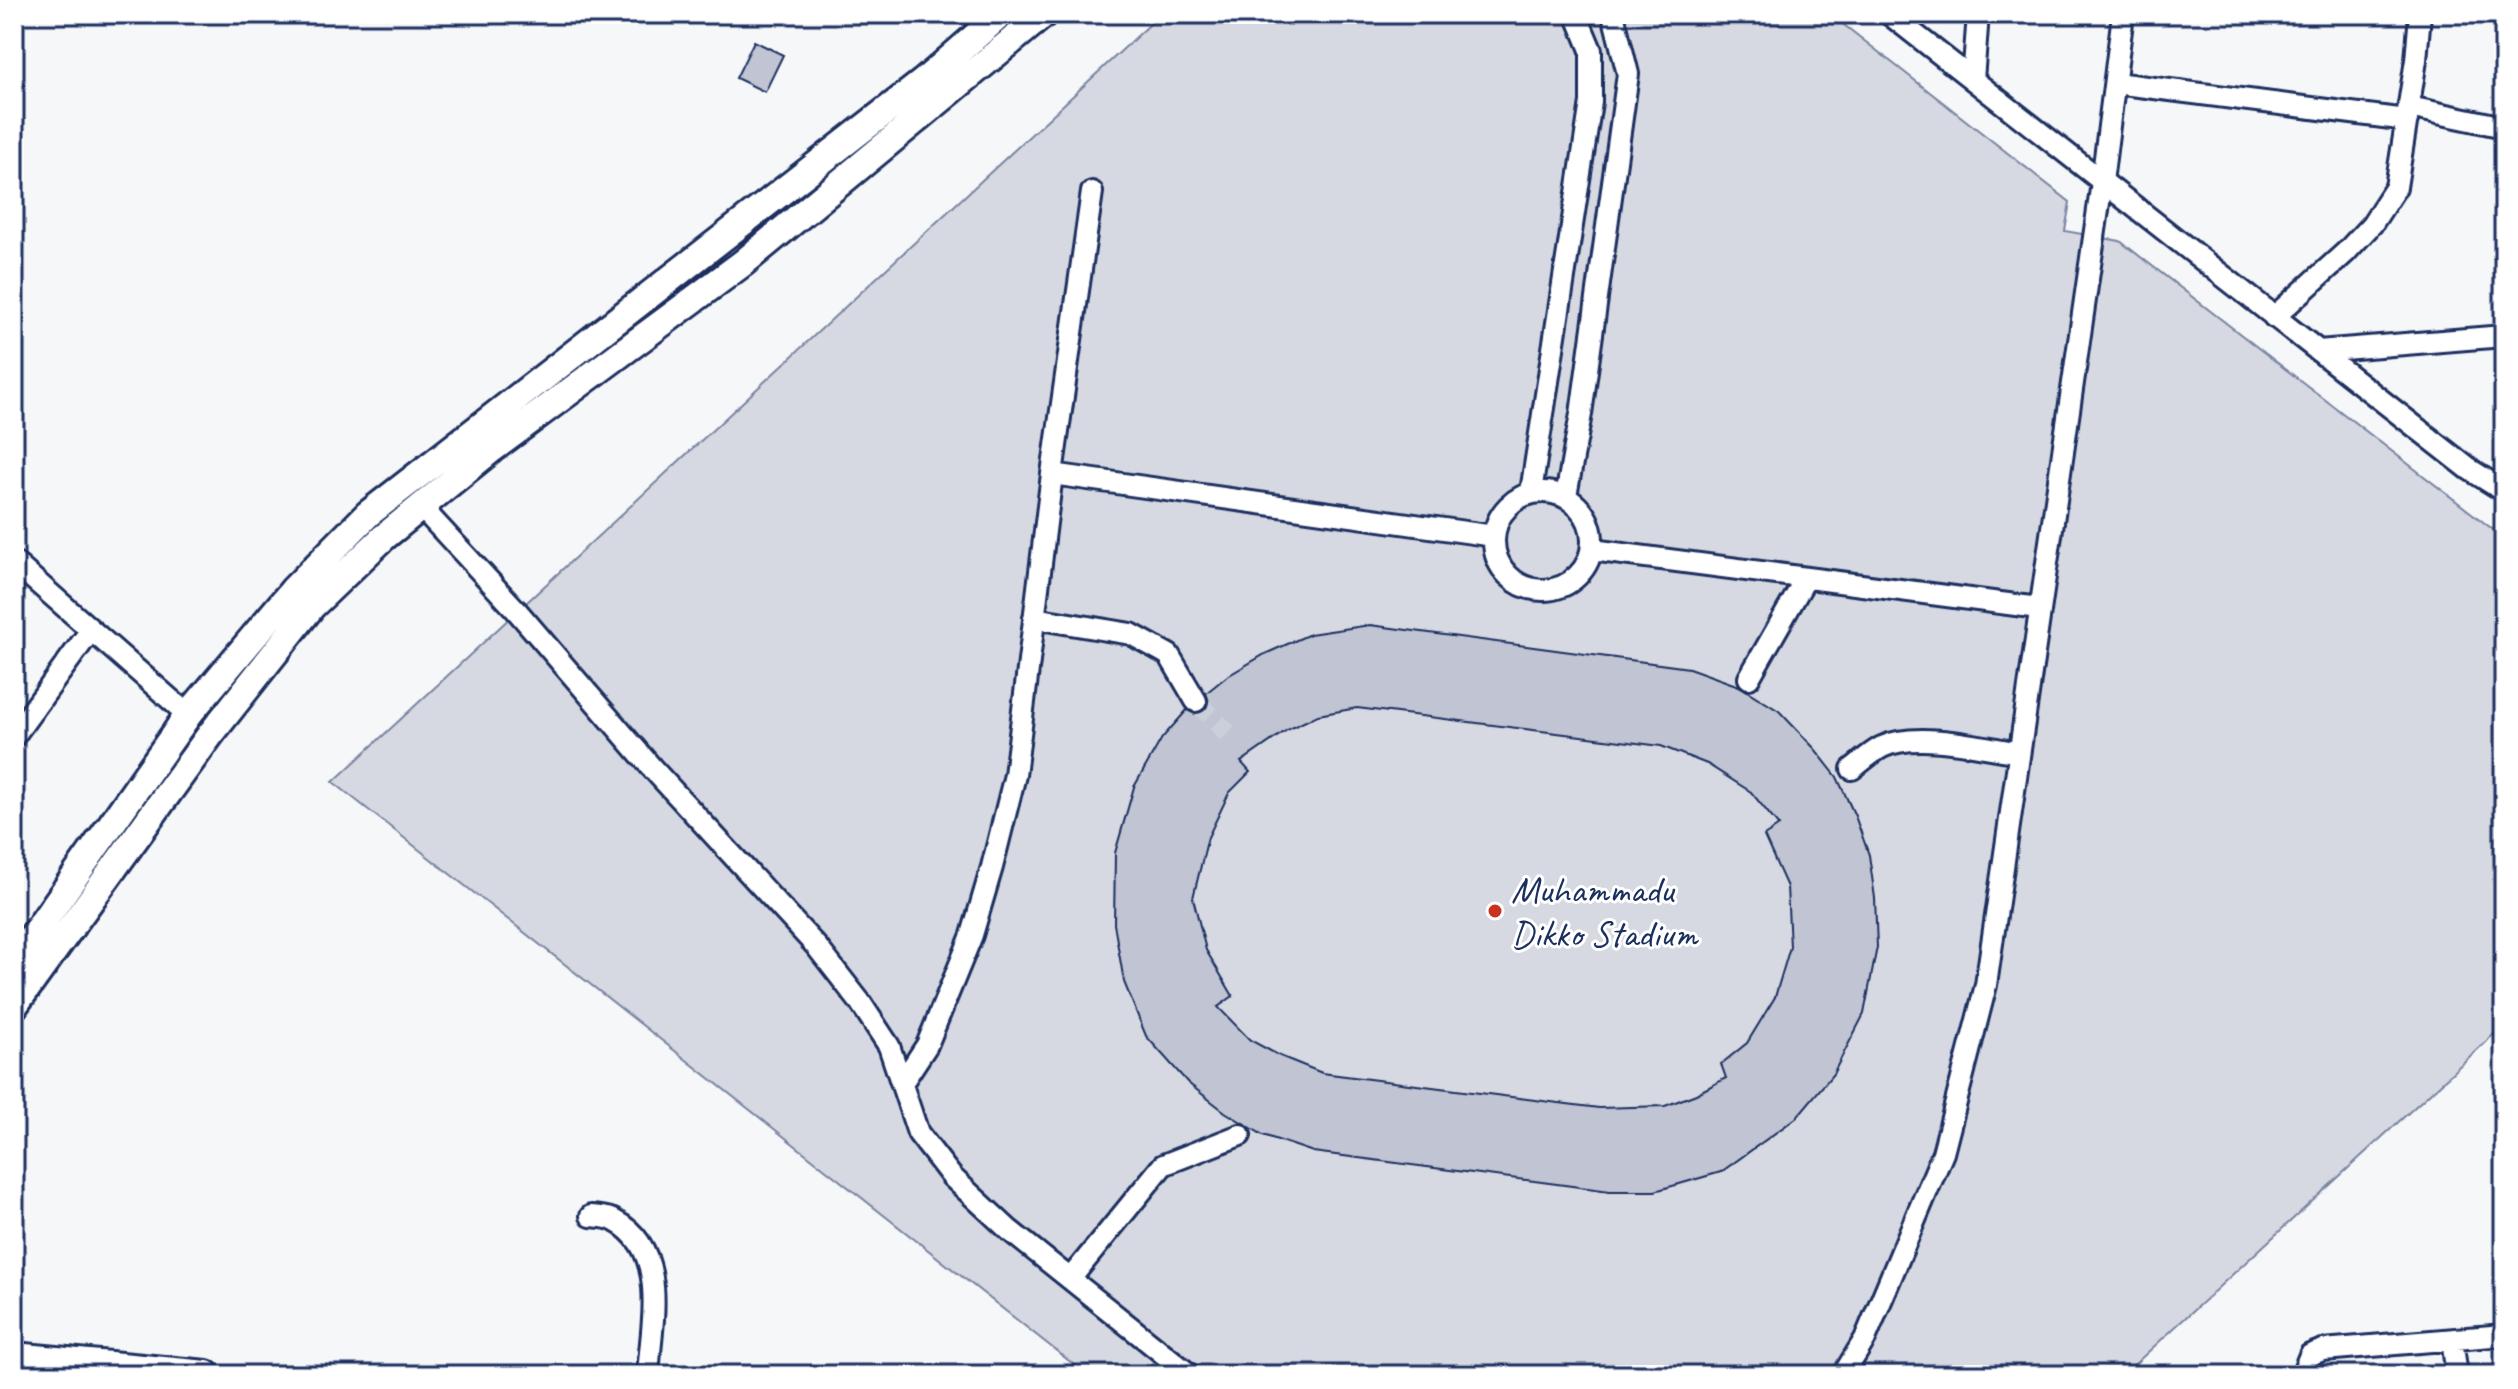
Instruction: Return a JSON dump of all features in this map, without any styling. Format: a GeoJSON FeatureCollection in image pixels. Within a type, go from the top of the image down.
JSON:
{"type":"FeatureCollection","features":[{"type":"Feature","properties":{"kind":"main road"},"geometry":{"type":"LineString","coordinates":[[14,963],[188,715],[293,590],[368,514],[923,82],[1001,14]]}},
{"type":"Feature","properties":{"kind":"main road"},"geometry":{"type":"LineString","coordinates":[[14,1006],[253,677],[312,606],[384,537],[492,449],[743,263],[1044,14]]}},
{"type":"Feature","properties":{"kind":"street"},"geometry":{"type":"LineString","coordinates":[[1531,492],[1591,102],[1591,50],[1576,14]]}},
{"type":"Feature","properties":{"kind":"street"},"geometry":{"type":"LineString","coordinates":[[1566,496],[1581,414],[1628,74],[1613,14]]}},
{"type":"Feature","properties":{"kind":"street"},"geometry":{"type":"LineString","coordinates":[[1889,14],[2469,469],[2504,491]]}},
{"type":"Feature","properties":{"kind":"street"},"geometry":{"type":"LineString","coordinates":[[1973,80],[1978,14]]}},
{"type":"Feature","properties":{"kind":"street"},"geometry":{"type":"LineString","coordinates":[[1843,1375],[1865,1339],[1943,1153],[1986,985],[2102,182],[2123,14]]}},
{"type":"Feature","properties":{"kind":"street"},"geometry":{"type":"LineString","coordinates":[[2274,317],[2346,252],[2372,224],[2396,187],[2420,14]]}},
{"type":"Feature","properties":{"kind":"street"},"geometry":{"type":"LineString","coordinates":[[2115,83],[2408,113],[2504,127]]}},
{"type":"Feature","properties":{"kind":"street"},"geometry":{"type":"LineString","coordinates":[[902,1083],[927,1045],[972,935],[1015,775],[1052,474],[1092,192]]}},
{"type":"Feature","properties":{"kind":"street"},"geometry":{"type":"LineString","coordinates":[[2318,351],[2504,336]]}},
{"type":"Feature","properties":{"kind":"street"},"geometry":{"type":"LineString","coordinates":[[1052,474],[1494,536]]}},
{"type":"Feature","properties":{"kind":"street"},"geometry":{"type":"LineString","coordinates":[[1549,491],[1566,496],[1585,513],[1593,537],[1592,550],[1581,573],[1560,588],[1535,590],[1513,580],[1504,571],[1494,549],[1494,536],[1502,513],[1510,504],[1531,492],[1549,491]]}},
{"type":"Feature","properties":{"kind":"street"},"geometry":{"type":"LineString","coordinates":[[421,507],[517,611],[652,768],[817,947],[860,1002],[889,1046],[918,1133],[952,1177],[1009,1230],[1190,1375]]}},
{"type":"Feature","properties":{"kind":"street"},"geometry":{"type":"LineString","coordinates":[[1592,550],[2039,608]]}},
{"type":"Feature","properties":{"kind":"street"},"geometry":{"type":"LineString","coordinates":[[14,562],[188,715]]}},
{"type":"Feature","properties":{"kind":"street"},"geometry":{"type":"LineString","coordinates":[[1749,678],[1806,578]]}},
{"type":"Feature","properties":{"kind":"street"},"geometry":{"type":"LineString","coordinates":[[1034,618],[1131,634],[1169,655],[1196,701]]}},
{"type":"Feature","properties":{"kind":"street"},"geometry":{"type":"LineString","coordinates":[[14,736],[91,630]]}},
{"type":"Feature","properties":{"kind":"street"},"geometry":{"type":"LineString","coordinates":[[1852,769],[1883,746],[1915,740],[1951,742],[2019,753]]}},
{"type":"Feature","properties":{"kind":"street"},"geometry":{"type":"LineString","coordinates":[[1070,1279],[1163,1165],[1240,1135]]}},
{"type":"Feature","properties":{"kind":"street"},"geometry":{"type":"LineString","coordinates":[[591,1216],[613,1220],[631,1233],[648,1255],[654,1279],[648,1375]]}},
{"type":"Feature","properties":{"kind":"street"},"geometry":{"type":"LineString","coordinates":[[2305,1375],[2310,1355],[2323,1350],[2504,1335]]}},
{"type":"Feature","properties":{"kind":"street"},"geometry":{"type":"LineString","coordinates":[[2452,1340],[2457,1375]]}},
{"type":"Feature","properties":{"kind":"street"},"geometry":{"type":"LineString","coordinates":[[15,1355],[121,1370],[207,1371],[211,1375]]}},
{"type":"Feature","properties":{"kind":"shaded area"},"geometry":{"type":"Polygon","coordinates":[[[1161,14],[1830,14],[2070,202],[2065,231],[2120,241],[2504,538],[2504,1025],[2123,1375],[1087,1375],[333,782],[1161,14]]]}},
{"type":"Feature","properties":{"kind":"building"},"geometry":{"type":"Polygon","coordinates":[[[754,41],[783,55],[765,92],[736,78],[754,41]]]}},
{"type":"Feature","properties":{"kind":"building"},"geometry":{"type":"Polygon","coordinates":[[[1370,625],[1689,668],[1739,686],[1779,711],[1837,777],[1869,855],[1875,898],[1877,947],[1864,1014],[1833,1074],[1796,1118],[1721,1172],[1655,1191],[1610,1191],[1313,1152],[1263,1135],[1225,1112],[1188,1083],[1146,1036],[1124,982],[1114,924],[1115,853],[1134,787],[1162,738],[1187,710],[1195,714],[1203,712],[1209,702],[1206,693],[1226,677],[1265,654],[1310,634],[1370,625]],[[1357,708],[1318,715],[1287,730],[1241,762],[1250,772],[1229,793],[1208,837],[1193,898],[1206,950],[1233,996],[1218,1007],[1250,1040],[1322,1073],[1599,1108],[1665,1106],[1726,1078],[1721,1064],[1747,1043],[1775,997],[1790,947],[1787,887],[1764,836],[1779,826],[1751,792],[1707,764],[1661,746],[1357,708]]]}},
{"type":"Feature","properties":{"kind":"tunnel"},"geometry":{"type":"LineString","coordinates":[[1196,701],[1228,734]]}},
{"type":"Feature","properties":{"kind":"place","name":"Muhammadu Dikko Stadium"},"geometry":{"type":"Point","coordinates":[1495,911]}}]}
